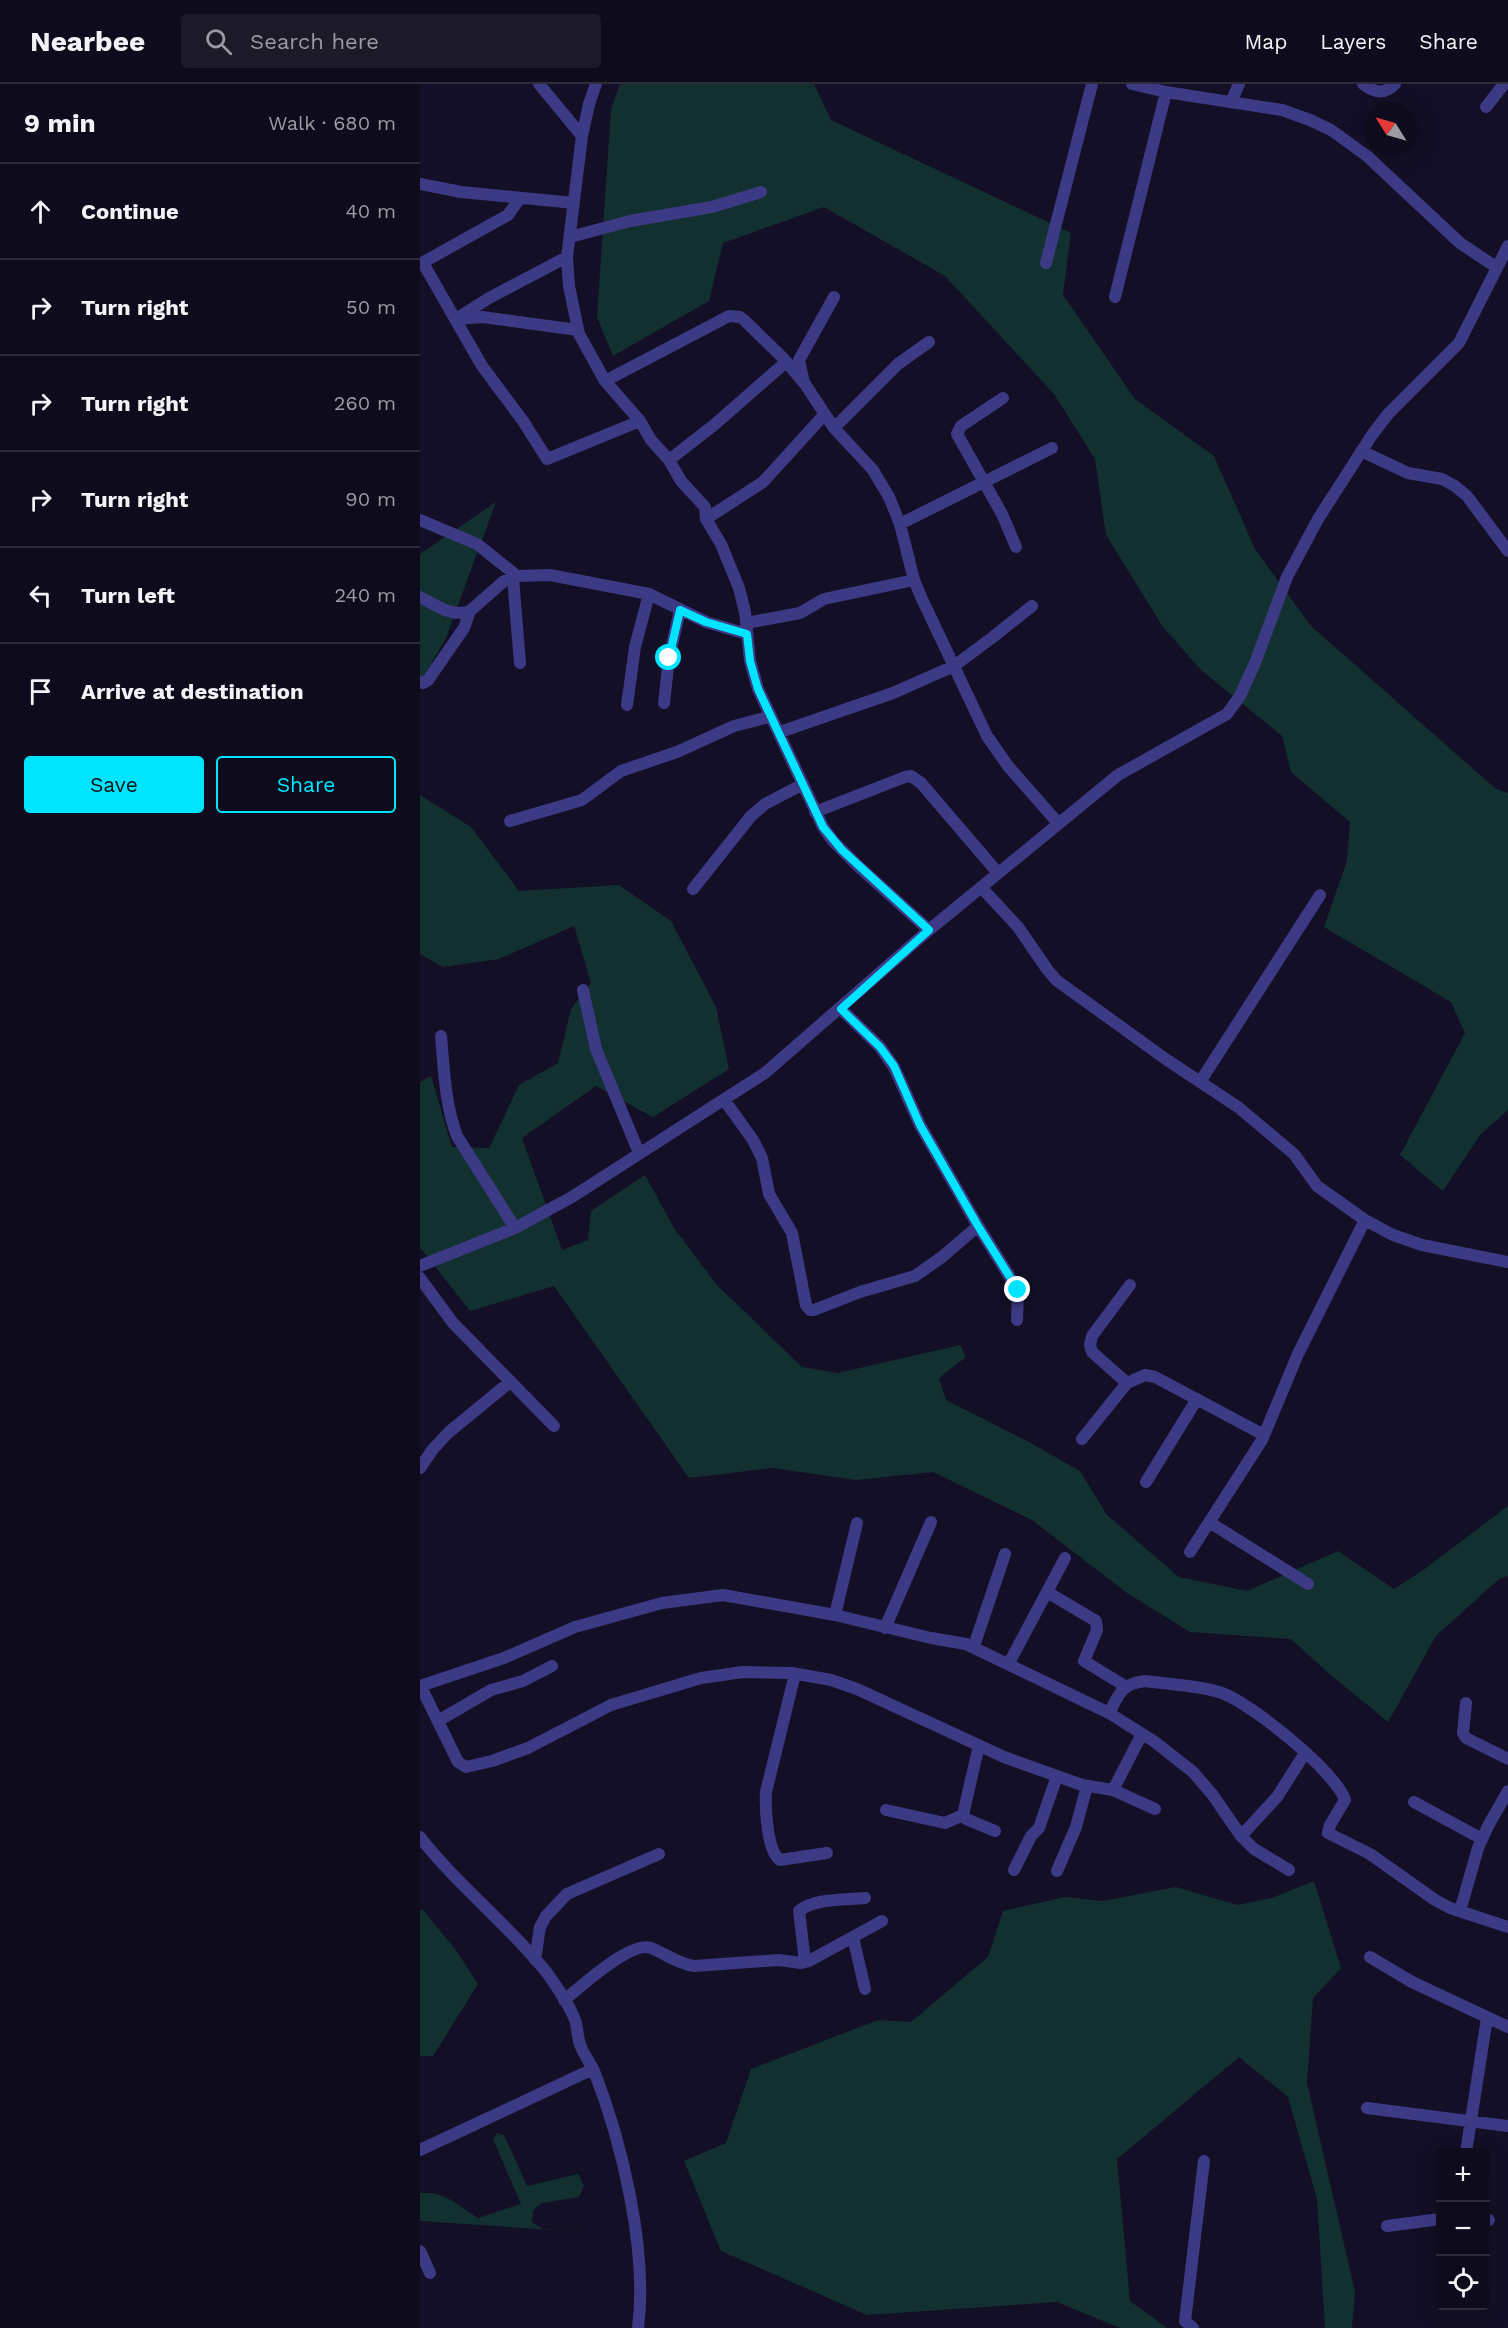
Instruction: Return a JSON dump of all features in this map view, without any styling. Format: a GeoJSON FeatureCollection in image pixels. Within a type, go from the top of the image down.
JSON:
{"type":"FeatureCollection","features":[{"type":"Feature","properties":{"kind":"street"},"geometry":{"type":"LineString","coordinates":[[539,84],[582,136]]}},
{"type":"Feature","properties":{"kind":"street"},"geometry":{"type":"LineString","coordinates":[[596,84],[582,136],[567,257],[569,286],[578,330],[586,350],[604,381],[640,421],[651,440],[669,460],[681,481],[705,507],[706,519],[730,563],[741,595],[750,661],[758,689],[769,717],[780,732],[814,812],[832,841],[929,930]]}},
{"type":"Feature","properties":{"kind":"street"},"geometry":{"type":"LineString","coordinates":[[1046,263],[1092,84]]}},
{"type":"Feature","properties":{"kind":"street"},"geometry":{"type":"LineString","coordinates":[[1132,84],[1146,85],[1166,92],[1282,110],[1331,130],[1367,156],[1460,243],[1496,267]]}},
{"type":"Feature","properties":{"kind":"street"},"geometry":{"type":"LineString","coordinates":[[1231,102],[1239,84]]}},
{"type":"Feature","properties":{"kind":"street"},"geometry":{"type":"LineString","coordinates":[[1363,84],[1380,93],[1389,90],[1395,84]]}},
{"type":"Feature","properties":{"kind":"street"},"geometry":{"type":"LineString","coordinates":[[1486,107],[1504,84]]}},
{"type":"Feature","properties":{"kind":"street"},"geometry":{"type":"LineString","coordinates":[[1115,297],[1166,92]]}},
{"type":"Feature","properties":{"kind":"street"},"geometry":{"type":"LineString","coordinates":[[420,184],[461,192],[574,203]]}},
{"type":"Feature","properties":{"kind":"street"},"geometry":{"type":"LineString","coordinates":[[570,237],[630,221],[712,207],[760,192]]}},
{"type":"Feature","properties":{"kind":"street"},"geometry":{"type":"LineString","coordinates":[[520,198],[508,215],[421,264],[456,319],[482,366],[523,421],[547,459],[640,421]]}},
{"type":"Feature","properties":{"kind":"street"},"geometry":{"type":"LineString","coordinates":[[420,1266],[515,1228],[572,1197],[725,1101],[765,1073],[929,930],[1119,775],[1227,714],[1234,706],[1255,663],[1295,560],[1318,519],[1361,451],[1388,414],[1459,343],[1508,246]]}},
{"type":"Feature","properties":{"kind":"street"},"geometry":{"type":"LineString","coordinates":[[456,319],[489,298],[567,257]]}},
{"type":"Feature","properties":{"kind":"street"},"geometry":{"type":"LineString","coordinates":[[804,384],[800,360],[834,297]]}},
{"type":"Feature","properties":{"kind":"street"},"geometry":{"type":"LineString","coordinates":[[604,381],[729,316],[734,315],[744,320],[786,362],[834,428],[873,470],[889,497],[900,524],[914,580],[987,736],[1008,766],[1058,823]]}},
{"type":"Feature","properties":{"kind":"street"},"geometry":{"type":"LineString","coordinates":[[456,319],[482,317],[578,330]]}},
{"type":"Feature","properties":{"kind":"street"},"geometry":{"type":"LineString","coordinates":[[834,428],[898,364],[929,342]]}},
{"type":"Feature","properties":{"kind":"street"},"geometry":{"type":"LineString","coordinates":[[669,460],[714,425],[786,362]]}},
{"type":"Feature","properties":{"kind":"street"},"geometry":{"type":"LineString","coordinates":[[1003,399],[961,426],[957,434],[1002,514],[1016,547]]}},
{"type":"Feature","properties":{"kind":"street"},"geometry":{"type":"LineString","coordinates":[[706,519],[757,488],[824,415]]}},
{"type":"Feature","properties":{"kind":"street"},"geometry":{"type":"LineString","coordinates":[[900,524],[1052,448]]}},
{"type":"Feature","properties":{"kind":"street"},"geometry":{"type":"LineString","coordinates":[[1361,451],[1408,473],[1442,479],[1455,486],[1467,496],[1508,551]]}},
{"type":"Feature","properties":{"kind":"street"},"geometry":{"type":"LineString","coordinates":[[420,520],[477,544],[515,577],[520,663]]}},
{"type":"Feature","properties":{"kind":"street"},"geometry":{"type":"LineString","coordinates":[[420,597],[458,615],[470,611],[499,584],[515,577],[550,575],[649,594],[706,622],[746,628],[800,613],[825,599],[914,580]]}},
{"type":"Feature","properties":{"kind":"street"},"geometry":{"type":"LineString","coordinates":[[627,705],[635,647],[649,594]]}},
{"type":"Feature","properties":{"kind":"street"},"geometry":{"type":"LineString","coordinates":[[780,732],[893,693],[954,666],[1032,606]]}},
{"type":"Feature","properties":{"kind":"street"},"geometry":{"type":"LineString","coordinates":[[664,704],[669,658],[680,610]]}},
{"type":"Feature","properties":{"kind":"street"},"geometry":{"type":"LineString","coordinates":[[420,682],[428,680],[440,663],[464,628],[470,611]]}},
{"type":"Feature","properties":{"kind":"street"},"geometry":{"type":"LineString","coordinates":[[510,821],[582,800],[621,771],[677,752],[734,726],[769,717]]}},
{"type":"Feature","properties":{"kind":"street"},"geometry":{"type":"LineString","coordinates":[[814,812],[911,776],[921,783],[998,873]]}},
{"type":"Feature","properties":{"kind":"street"},"geometry":{"type":"LineString","coordinates":[[693,889],[751,816],[765,804],[803,784]]}},
{"type":"Feature","properties":{"kind":"street"},"geometry":{"type":"LineString","coordinates":[[981,887],[1018,927],[1056,980],[1238,1107],[1294,1154],[1317,1186],[1365,1220],[1393,1235],[1422,1245],[1508,1262]]}},
{"type":"Feature","properties":{"kind":"street"},"geometry":{"type":"LineString","coordinates":[[1200,1082],[1320,895]]}},
{"type":"Feature","properties":{"kind":"street"},"geometry":{"type":"LineString","coordinates":[[583,990],[596,1049],[639,1153]]}},
{"type":"Feature","properties":{"kind":"street"},"geometry":{"type":"LineString","coordinates":[[841,1009],[880,1047],[894,1066],[920,1125],[1018,1290],[1017,1320]]}},
{"type":"Feature","properties":{"kind":"street"},"geometry":{"type":"LineString","coordinates":[[441,1036],[445,1084],[457,1136],[515,1228]]}},
{"type":"Feature","properties":{"kind":"street"},"geometry":{"type":"LineString","coordinates":[[725,1101],[753,1140],[762,1158],[769,1194],[792,1233],[806,1305],[810,1310],[915,1276],[942,1257],[978,1226]]}},
{"type":"Feature","properties":{"kind":"street"},"geometry":{"type":"LineString","coordinates":[[1190,1552],[1264,1436],[1298,1354],[1365,1220]]}},
{"type":"Feature","properties":{"kind":"street"},"geometry":{"type":"LineString","coordinates":[[420,1278],[453,1323],[554,1426]]}},
{"type":"Feature","properties":{"kind":"street"},"geometry":{"type":"LineString","coordinates":[[1127,1383],[1092,1352],[1090,1345],[1092,1336],[1130,1285]]}},
{"type":"Feature","properties":{"kind":"street"},"geometry":{"type":"LineString","coordinates":[[1082,1439],[1127,1383],[1145,1375],[1155,1377],[1264,1436]]}},
{"type":"Feature","properties":{"kind":"street"},"geometry":{"type":"LineString","coordinates":[[420,1468],[449,1432],[510,1382]]}},
{"type":"Feature","properties":{"kind":"street"},"geometry":{"type":"LineString","coordinates":[[1146,1482],[1197,1399]]}},
{"type":"Feature","properties":{"kind":"street"},"geometry":{"type":"LineString","coordinates":[[885,1628],[931,1522]]}},
{"type":"Feature","properties":{"kind":"street"},"geometry":{"type":"LineString","coordinates":[[1209,1522],[1308,1584]]}},
{"type":"Feature","properties":{"kind":"street"},"geometry":{"type":"LineString","coordinates":[[835,1615],[857,1523]]}},
{"type":"Feature","properties":{"kind":"street"},"geometry":{"type":"LineString","coordinates":[[974,1646],[1005,1554]]}},
{"type":"Feature","properties":{"kind":"street"},"geometry":{"type":"LineString","coordinates":[[1009,1663],[1065,1558]]}},
{"type":"Feature","properties":{"kind":"street"},"geometry":{"type":"LineString","coordinates":[[1047,1592],[1096,1621],[1096,1630],[1084,1661],[1125,1686]]}},
{"type":"Feature","properties":{"kind":"street"},"geometry":{"type":"LineString","coordinates":[[1155,1809],[1113,1790],[1087,1786],[1057,1776],[979,1745],[857,1689],[831,1680],[795,1674],[743,1672],[701,1678],[611,1705],[528,1748],[473,1767],[465,1767],[458,1762],[421,1686],[504,1658],[575,1627],[663,1603],[723,1595],[835,1615],[885,1628],[974,1646],[1109,1713],[1193,1772],[1212,1794],[1241,1836],[1254,1849],[1289,1870]]}},
{"type":"Feature","properties":{"kind":"street"},"geometry":{"type":"LineString","coordinates":[[438,1721],[491,1690],[522,1681],[552,1666]]}},
{"type":"Feature","properties":{"kind":"street"},"geometry":{"type":"LineString","coordinates":[[795,1674],[766,1792],[765,1803],[770,1841],[773,1854],[780,1860],[827,1853]]}},
{"type":"Feature","properties":{"kind":"street"},"geometry":{"type":"LineString","coordinates":[[1109,1713],[1125,1686],[1145,1681],[1223,1694],[1273,1725],[1329,1774],[1345,1800],[1330,1825],[1328,1833],[1370,1854],[1435,1900],[1508,1927]]}},
{"type":"Feature","properties":{"kind":"street"},"geometry":{"type":"LineString","coordinates":[[1466,1703],[1463,1734],[1466,1738],[1508,1760]]}},
{"type":"Feature","properties":{"kind":"street"},"geometry":{"type":"LineString","coordinates":[[1113,1790],[1142,1734]]}},
{"type":"Feature","properties":{"kind":"street"},"geometry":{"type":"LineString","coordinates":[[963,1815],[979,1745]]}},
{"type":"Feature","properties":{"kind":"street"},"geometry":{"type":"LineString","coordinates":[[1241,1836],[1277,1797],[1305,1753]]}},
{"type":"Feature","properties":{"kind":"street"},"geometry":{"type":"LineString","coordinates":[[1014,1870],[1031,1836],[1039,1828],[1057,1776]]}},
{"type":"Feature","properties":{"kind":"street"},"geometry":{"type":"LineString","coordinates":[[1057,1871],[1077,1827],[1087,1786]]}},
{"type":"Feature","properties":{"kind":"street"},"geometry":{"type":"LineString","coordinates":[[1460,1911],[1482,1839],[1507,1794]]}},
{"type":"Feature","properties":{"kind":"street"},"geometry":{"type":"LineString","coordinates":[[1414,1802],[1482,1839]]}},
{"type":"Feature","properties":{"kind":"street"},"geometry":{"type":"LineString","coordinates":[[886,1810],[945,1823],[963,1815]]}},
{"type":"Feature","properties":{"kind":"street"},"geometry":{"type":"LineString","coordinates":[[963,1815],[966,1819],[995,1831]]}},
{"type":"Feature","properties":{"kind":"street"},"geometry":{"type":"LineString","coordinates":[[420,1837],[454,1877],[535,1960],[564,2000],[575,2020],[580,2045],[593,2069],[617,2143],[632,2213],[639,2256],[638,2328]]}},
{"type":"Feature","properties":{"kind":"street"},"geometry":{"type":"LineString","coordinates":[[535,1960],[540,1927],[546,1916],[567,1894],[659,1854]]}},
{"type":"Feature","properties":{"kind":"street"},"geometry":{"type":"LineString","coordinates":[[805,1962],[799,1911],[805,1906],[815,1904],[865,1898]]}},
{"type":"Feature","properties":{"kind":"street"},"geometry":{"type":"LineString","coordinates":[[564,2000],[606,1966],[634,1948],[642,1946],[651,1948],[684,1965],[694,1966],[778,1960],[805,1962],[882,1921]]}},
{"type":"Feature","properties":{"kind":"street"},"geometry":{"type":"LineString","coordinates":[[853,1937],[865,1989]]}},
{"type":"Feature","properties":{"kind":"street"},"geometry":{"type":"LineString","coordinates":[[1370,1957],[1412,1982],[1508,2027]]}},
{"type":"Feature","properties":{"kind":"street"},"geometry":{"type":"LineString","coordinates":[[1467,2148],[1487,2018]]}},
{"type":"Feature","properties":{"kind":"street"},"geometry":{"type":"LineString","coordinates":[[420,2150],[593,2069]]}},
{"type":"Feature","properties":{"kind":"street"},"geometry":{"type":"LineString","coordinates":[[1367,2108],[1508,2126]]}},
{"type":"Feature","properties":{"kind":"street"},"geometry":{"type":"LineString","coordinates":[[1193,2328],[1185,2321],[1204,2161]]}},
{"type":"Feature","properties":{"kind":"street"},"geometry":{"type":"LineString","coordinates":[[1387,2226],[1436,2220]]}},
{"type":"Feature","properties":{"kind":"street"},"geometry":{"type":"LineString","coordinates":[[420,2251],[430,2273]]}},
{"type":"Feature","properties":{"kind":"green space"},"geometry":{"type":"Polygon","coordinates":[[[620,84],[814,84],[831,120],[1071,233],[1063,295],[1135,399],[1214,456],[1255,549],[1311,626],[1496,789],[1508,793],[1508,1110],[1481,1134],[1443,1191],[1400,1155],[1465,1033],[1451,1002],[1324,927],[1347,861],[1350,822],[1291,772],[1282,736],[1201,670],[1163,627],[1106,535],[1095,459],[1054,394],[945,276],[824,207],[723,243],[709,301],[613,356],[597,317],[611,109],[620,84]]]}},
{"type":"Feature","properties":{"kind":"green space"},"geometry":{"type":"Polygon","coordinates":[[[496,502],[446,638],[420,683],[420,554],[496,502]]]}},
{"type":"Feature","properties":{"kind":"green space"},"geometry":{"type":"Polygon","coordinates":[[[420,795],[471,827],[519,891],[619,885],[671,921],[716,1007],[729,1069],[653,1117],[596,1086],[522,1138],[562,1250],[588,1240],[591,1211],[645,1175],[674,1228],[716,1284],[802,1367],[838,1373],[960,1345],[966,1357],[939,1378],[946,1400],[1080,1471],[1107,1515],[1179,1577],[1247,1591],[1338,1551],[1394,1589],[1422,1571],[1508,1506],[1508,1576],[1499,1579],[1436,1636],[1388,1722],[1291,1639],[1190,1632],[1127,1593],[1032,1520],[933,1472],[856,1480],[773,1468],[689,1478],[554,1286],[470,1311],[420,1247],[420,1082],[431,1076],[452,1147],[489,1148],[519,1085],[558,1063],[571,1009],[591,983],[574,926],[499,959],[443,967],[420,954],[420,795]]]}},
{"type":"Feature","properties":{"kind":"green space"},"geometry":{"type":"Polygon","coordinates":[[[1314,1881],[1341,1968],[1313,1998],[1307,2083],[1355,2292],[1352,2328],[1325,2328],[1317,2199],[1288,2097],[1239,2057],[1117,2159],[1130,2301],[1167,2328],[1120,2328],[1057,2302],[867,2315],[721,2251],[684,2161],[726,2143],[751,2069],[878,2020],[911,2022],[988,1957],[1003,1911],[1065,1897],[1103,1901],[1176,1887],[1237,1905],[1272,1898],[1314,1881]]]}},
{"type":"Feature","properties":{"kind":"green space"},"geometry":{"type":"Polygon","coordinates":[[[422,1909],[455,1949],[478,1984],[433,2056],[420,2056],[420,1911],[422,1909]]]}},
{"type":"Feature","properties":{"kind":"green space"},"geometry":{"type":"Polygon","coordinates":[[[497,2133],[504,2135],[527,2186],[578,2174],[584,2186],[579,2197],[542,2203],[533,2210],[532,2222],[543,2229],[582,2232],[420,2221],[420,2193],[437,2194],[444,2197],[478,2218],[521,2204],[493,2139],[497,2133]]]}},
{"type":"Feature","properties":{"kind":"route"},"geometry":{"type":"LineString","coordinates":[[669,658],[680,610],[719,627],[747,634],[750,661],[769,717],[780,732],[814,812],[823,827],[832,841],[929,930],[841,1009],[880,1047],[894,1066],[920,1125],[1018,1290]]}}]}
